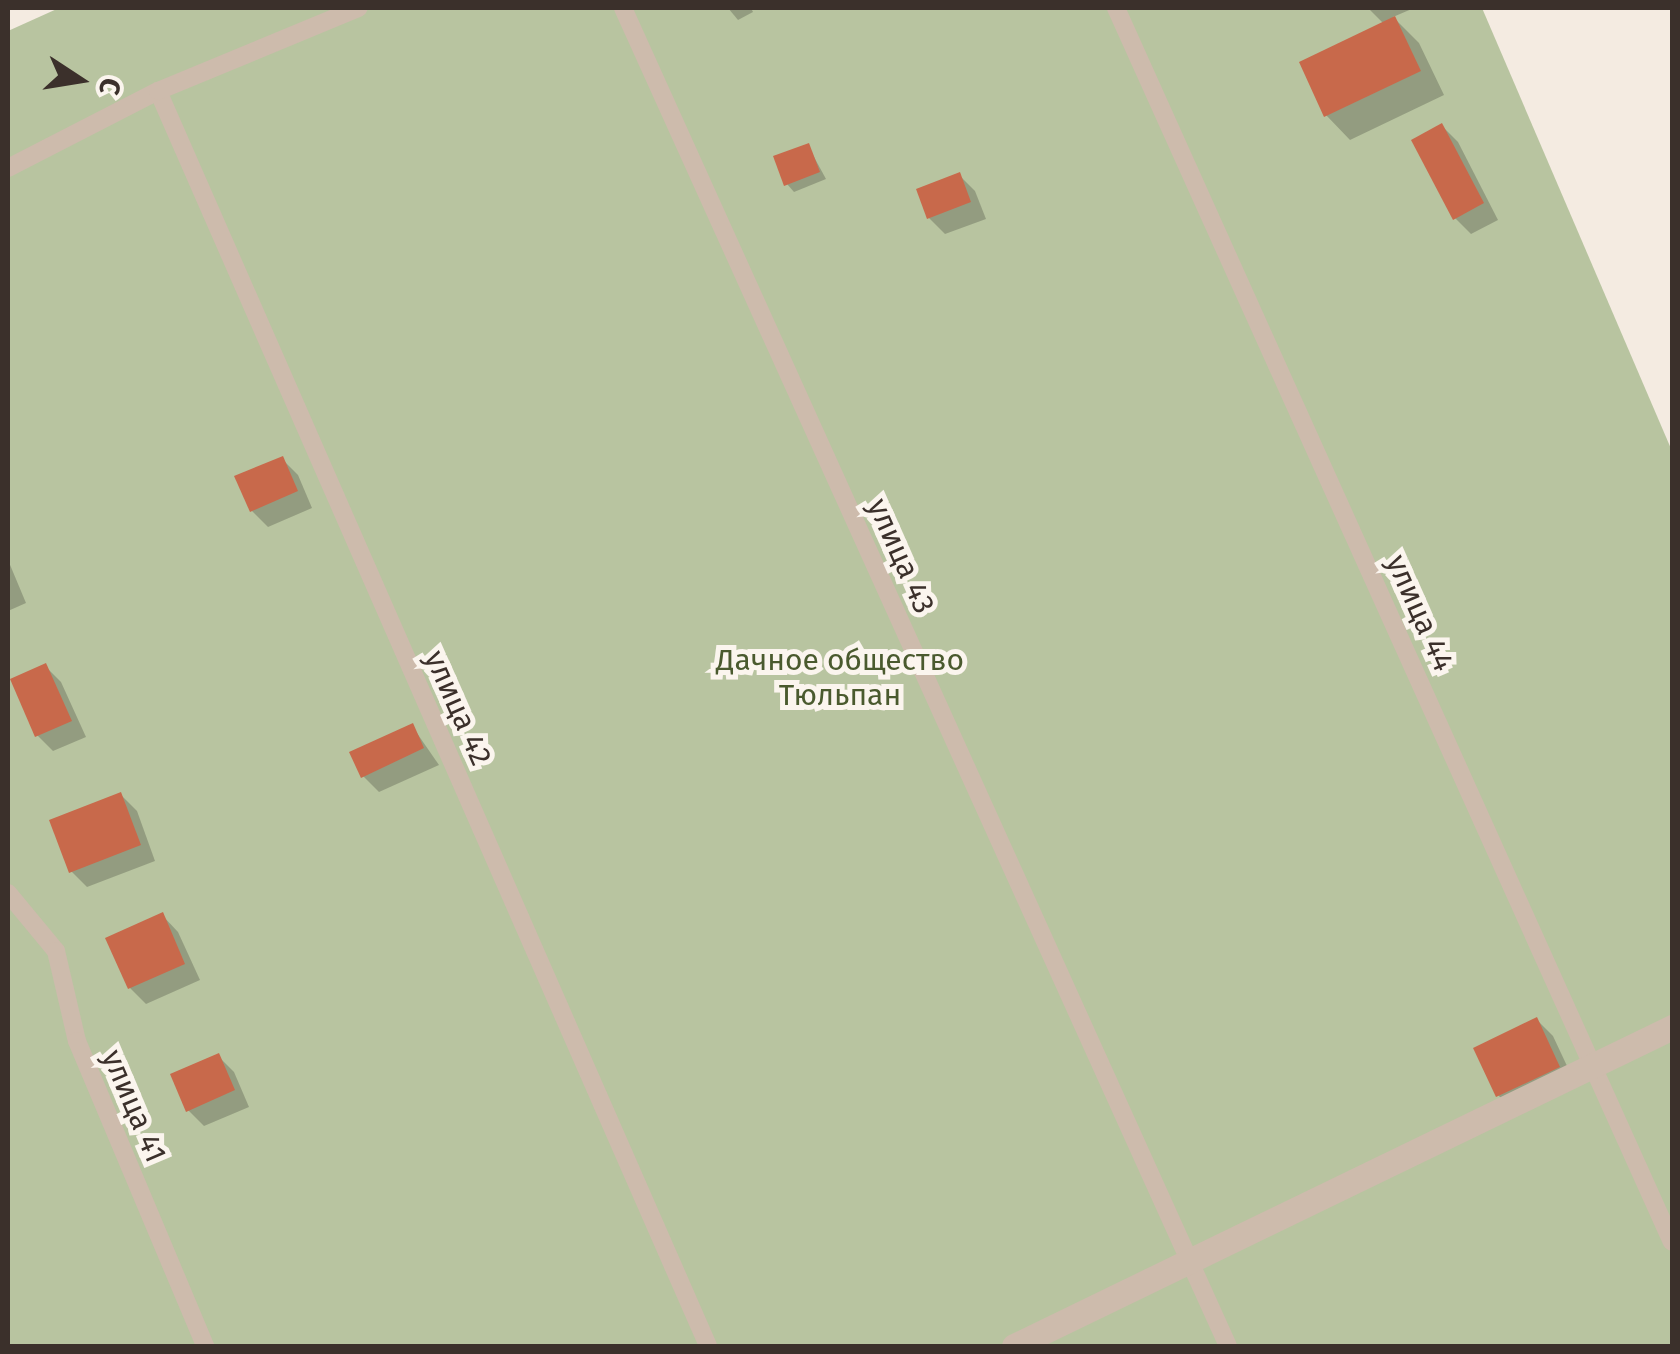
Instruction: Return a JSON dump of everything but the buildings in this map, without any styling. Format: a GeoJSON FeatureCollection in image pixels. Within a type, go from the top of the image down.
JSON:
{"type":"FeatureCollection","features":[{"type":"Feature","properties":{"kind":"street"},"geometry":{"type":"LineString","coordinates":[[1014,1346],[1672,1027]]}},
{"type":"Feature","properties":{"kind":"lane"},"geometry":{"type":"LineString","coordinates":[[8,168],[158,92],[358,8]]}},
{"type":"Feature","properties":{"kind":"lane","name":"улица 43"},"geometry":{"type":"LineString","coordinates":[[623,8],[1228,1346]]}},
{"type":"Feature","properties":{"kind":"lane","name":"улица 44"},"geometry":{"type":"LineString","coordinates":[[1116,8],[1672,1242]]}},
{"type":"Feature","properties":{"kind":"lane","name":"улица 42"},"geometry":{"type":"LineString","coordinates":[[158,92],[708,1346]]}},
{"type":"Feature","properties":{"kind":"lane","name":"улица 41"},"geometry":{"type":"LineString","coordinates":[[8,893],[56,952],[77,1041],[205,1346]]}},
{"type":"Feature","properties":{"kind":"green space","name":"Дачное общество Тюльпан"},"geometry":{"type":"Polygon","coordinates":[[[59,8],[1482,8],[1672,451],[1672,1346],[8,1346],[8,31],[59,8]]]}}]}
